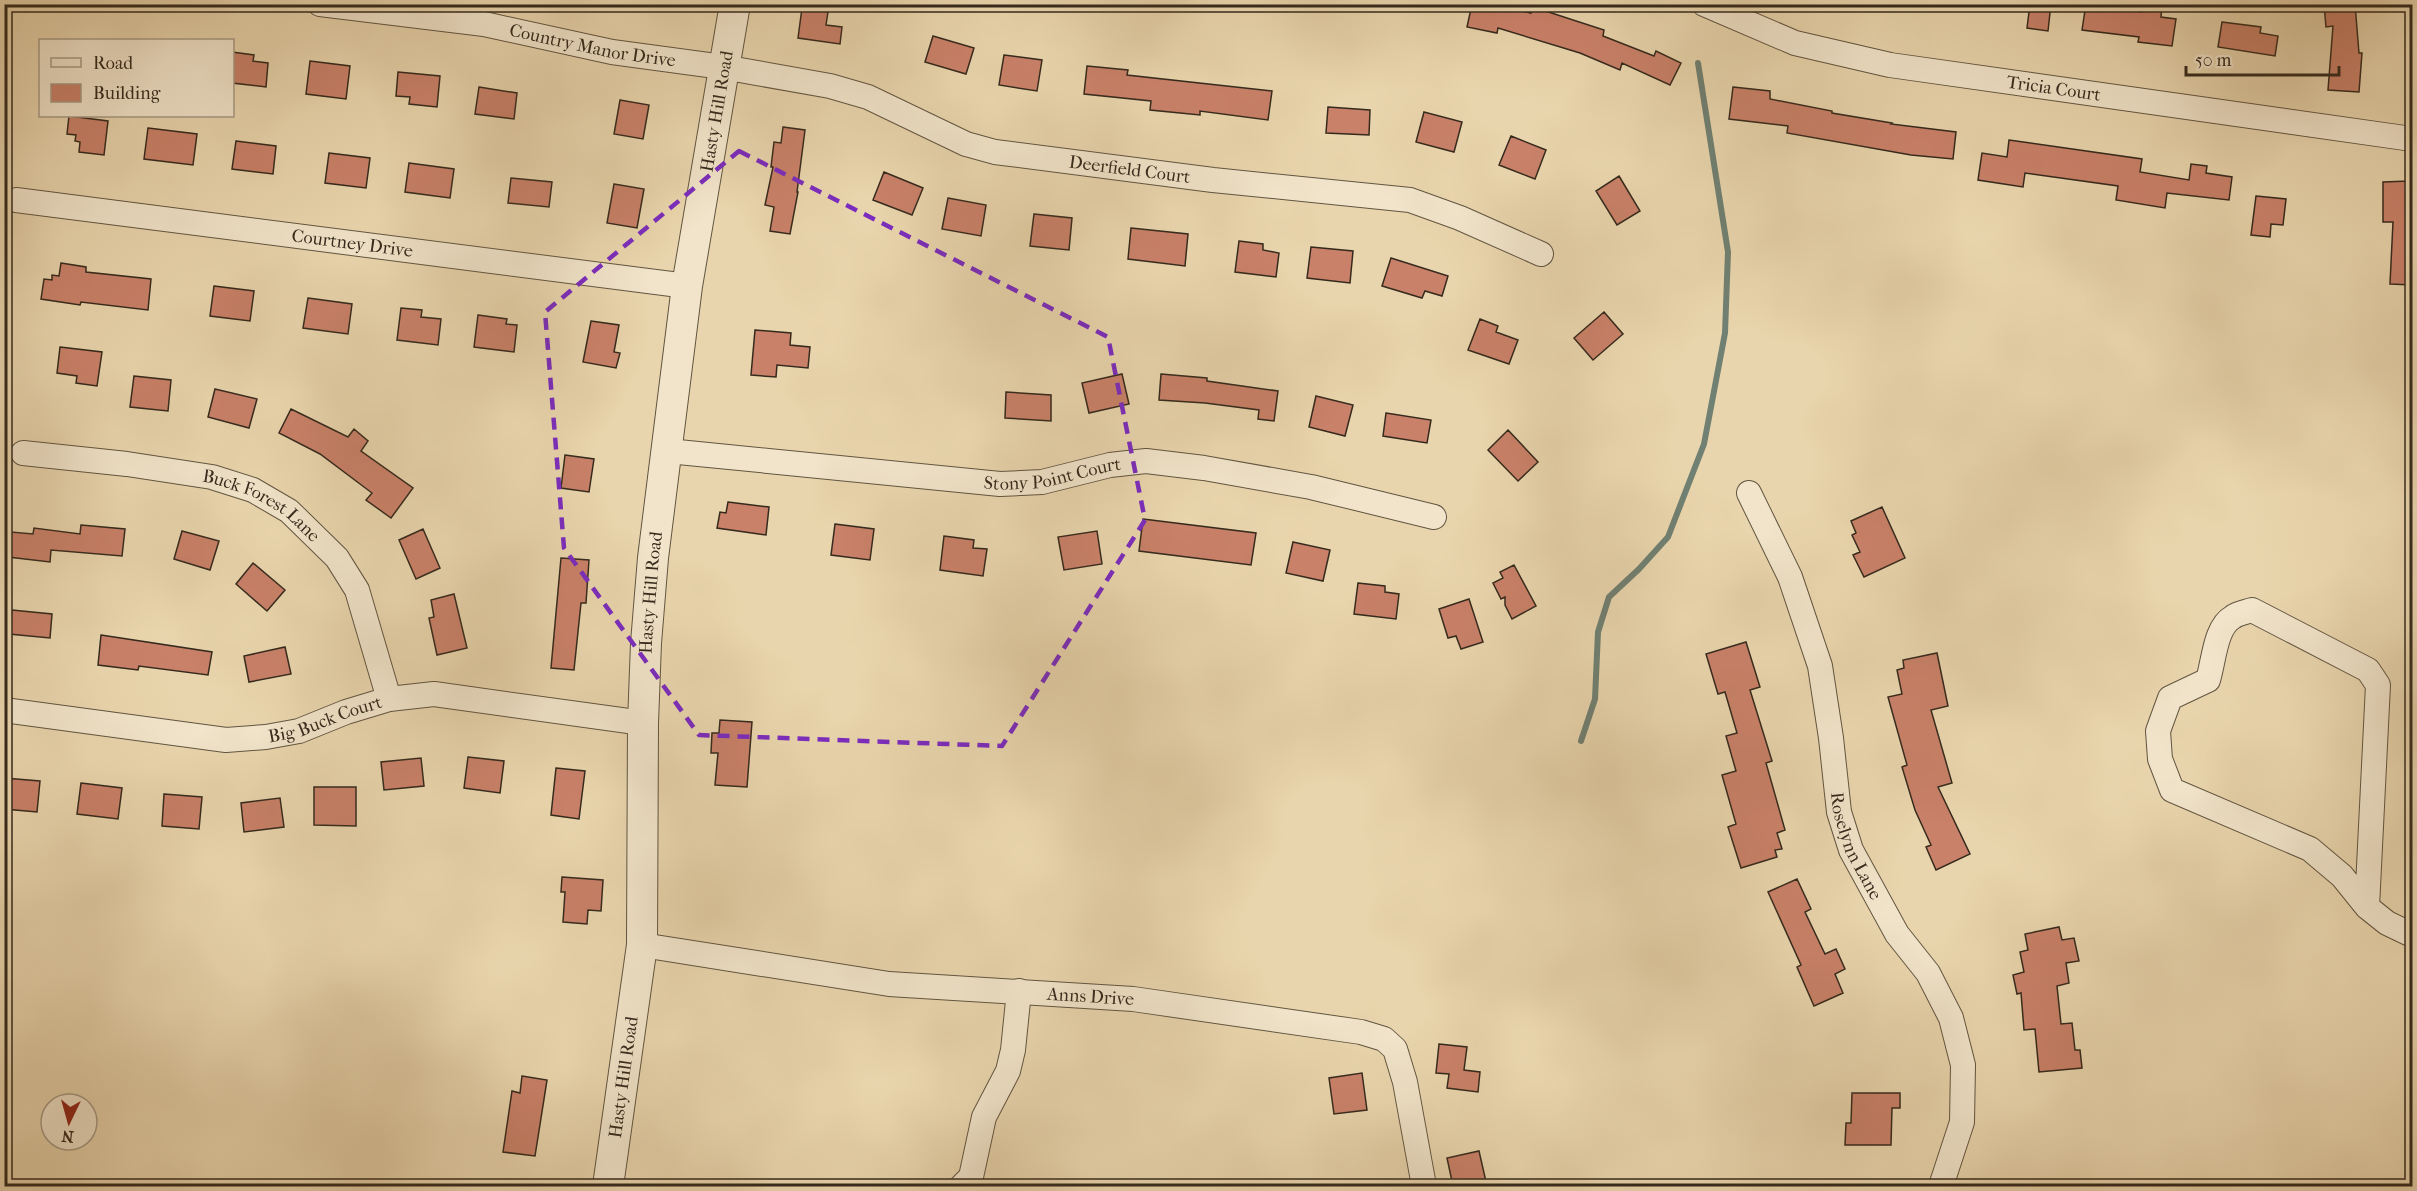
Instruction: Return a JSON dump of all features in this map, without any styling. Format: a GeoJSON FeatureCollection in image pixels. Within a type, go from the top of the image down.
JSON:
{"type":"FeatureCollection","features":[{"type":"Feature","properties":{"kind":"street","name":"Country Manor Drive"},"geometry":{"type":"LineString","coordinates":[[320,4],[484,24],[612,52],[723,67]]}},
{"type":"Feature","properties":{"kind":"street","name":"Hasty Hill Road"},"geometry":{"type":"LineString","coordinates":[[608,1186],[642,945],[643,723],[651,580],[687,286],[735,4]]}},
{"type":"Feature","properties":{"kind":"street","name":"Tricia Court"},"geometry":{"type":"LineString","coordinates":[[1704,4],[1796,43],[1890,65],[2412,139]]}},
{"type":"Feature","properties":{"kind":"street","name":"Deerfield Court"},"geometry":{"type":"LineString","coordinates":[[723,67],[830,86],[868,97],[966,144],[995,152],[1213,180],[1410,200],[1460,218],[1540,254]]}},
{"type":"Feature","properties":{"kind":"street","name":"Courtney Drive"},"geometry":{"type":"LineString","coordinates":[[16,200],[687,286]]}},
{"type":"Feature","properties":{"kind":"street","name":"Stony Point Court"},"geometry":{"type":"LineString","coordinates":[[668,451],[1000,484],[1042,482],[1110,465],[1146,461],[1204,468],[1311,487],[1434,517]]}},
{"type":"Feature","properties":{"kind":"street","name":"Buck Forest Lane"},"geometry":{"type":"LineString","coordinates":[[23,453],[127,464],[212,477],[253,490],[289,511],[337,558],[357,590],[389,699]]}},
{"type":"Feature","properties":{"kind":"street","name":"Roselynn Lane"},"geometry":{"type":"LineString","coordinates":[[1749,493],[1791,577],[1820,666],[1839,812],[1851,850],[1897,934],[1928,973],[1951,1018],[1963,1065],[1962,1122],[1941,1186]]}},
{"type":"Feature","properties":{"kind":"street"},"geometry":{"type":"LineString","coordinates":[[2367,907],[2378,685],[2368,670],[2252,610],[2231,617],[2216,642],[2215,658],[2208,680],[2170,698],[2158,731],[2160,759],[2172,790],[2310,849],[2342,876],[2367,907],[2388,923],[2412,935]]}},
{"type":"Feature","properties":{"kind":"street","name":"Big Buck Court"},"geometry":{"type":"LineString","coordinates":[[4,710],[226,740],[266,737],[299,731],[346,712],[389,699],[434,694],[643,723]]}},
{"type":"Feature","properties":{"kind":"street","name":"Anns Drive"},"geometry":{"type":"LineString","coordinates":[[642,945],[889,984],[1133,999],[1361,1032],[1384,1039],[1395,1049],[1405,1082],[1424,1186]]}},
{"type":"Feature","properties":{"kind":"street"},"geometry":{"type":"LineString","coordinates":[[962,1186],[971,1176],[984,1117],[1008,1071],[1013,1050],[1019,991]]}},
{"type":"Feature","properties":{"kind":"highlighted area"},"geometry":{"type":"Polygon","coordinates":[[[739,151],[1108,337],[1145,520],[1002,746],[699,735],[564,548],[545,312],[739,151]]]}},
{"type":"Feature","properties":{"kind":"building"},"geometry":{"type":"Polygon","coordinates":[[[1472,4],[1490,4],[1531,13],[1533,7],[1604,30],[1603,36],[1654,56],[1656,51],[1681,63],[1670,85],[1622,63],[1620,70],[1580,53],[1498,28],[1497,33],[1467,27],[1472,4]]]}},
{"type":"Feature","properties":{"kind":"building"},"geometry":{"type":"Polygon","coordinates":[[[2030,4],[2051,4],[2048,31],[2027,28],[2030,4]]]}},
{"type":"Feature","properties":{"kind":"building"},"geometry":{"type":"Polygon","coordinates":[[[2086,4],[2142,12],[2143,4],[2162,4],[2161,17],[2176,19],[2172,46],[2138,42],[2139,37],[2082,30],[2086,4]]]}},
{"type":"Feature","properties":{"kind":"building"},"geometry":{"type":"Polygon","coordinates":[[[2324,4],[2355,4],[2359,53],[2362,53],[2359,92],[2328,90],[2333,26],[2326,27],[2324,4]]]}},
{"type":"Feature","properties":{"kind":"building"},"geometry":{"type":"Polygon","coordinates":[[[802,8],[828,12],[826,25],[842,27],[840,44],[798,38],[802,8]]]}},
{"type":"Feature","properties":{"kind":"building"},"geometry":{"type":"Polygon","coordinates":[[[2222,22],[2261,27],[2260,33],[2278,36],[2275,56],[2218,47],[2222,22]]]}},
{"type":"Feature","properties":{"kind":"building"},"geometry":{"type":"Polygon","coordinates":[[[933,36],[974,48],[966,74],[925,62],[933,36]]]}},
{"type":"Feature","properties":{"kind":"building"},"geometry":{"type":"Polygon","coordinates":[[[234,52],[254,55],[253,61],[268,63],[266,87],[234,83],[234,52]]]}},
{"type":"Feature","properties":{"kind":"building"},"geometry":{"type":"Polygon","coordinates":[[[1004,55],[1042,60],[1037,91],[999,85],[1004,55]]]}},
{"type":"Feature","properties":{"kind":"building"},"geometry":{"type":"Polygon","coordinates":[[[310,61],[350,66],[346,99],[306,94],[310,61]]]}},
{"type":"Feature","properties":{"kind":"building"},"geometry":{"type":"Polygon","coordinates":[[[1087,66],[1128,70],[1127,75],[1272,91],[1268,120],[1200,111],[1200,115],[1150,110],[1151,101],[1084,94],[1087,66]]]}},
{"type":"Feature","properties":{"kind":"building"},"geometry":{"type":"Polygon","coordinates":[[[398,72],[440,76],[437,107],[409,104],[410,97],[396,96],[398,72]]]}},
{"type":"Feature","properties":{"kind":"building"},"geometry":{"type":"Polygon","coordinates":[[[479,87],[517,93],[514,119],[475,114],[479,87]]]}},
{"type":"Feature","properties":{"kind":"building"},"geometry":{"type":"Polygon","coordinates":[[[1733,87],[1770,91],[1770,99],[1832,111],[1832,113],[1891,124],[1956,132],[1953,159],[1911,155],[1787,133],[1788,126],[1729,119],[1733,87]]]}},
{"type":"Feature","properties":{"kind":"building"},"geometry":{"type":"Polygon","coordinates":[[[620,100],[649,105],[643,139],[614,134],[620,100]]]}},
{"type":"Feature","properties":{"kind":"building"},"geometry":{"type":"Polygon","coordinates":[[[1328,107],[1370,110],[1369,135],[1326,133],[1328,107]]]}},
{"type":"Feature","properties":{"kind":"building"},"geometry":{"type":"Polygon","coordinates":[[[1424,112],[1462,122],[1454,152],[1416,142],[1424,112]]]}},
{"type":"Feature","properties":{"kind":"building"},"geometry":{"type":"Polygon","coordinates":[[[69,117],[108,121],[104,155],[79,152],[80,142],[75,141],[76,135],[67,134],[69,117]]]}},
{"type":"Feature","properties":{"kind":"building"},"geometry":{"type":"Polygon","coordinates":[[[783,127],[805,130],[798,192],[790,234],[770,231],[774,207],[765,205],[773,167],[771,167],[774,142],[781,143],[783,127]]]}},
{"type":"Feature","properties":{"kind":"building"},"geometry":{"type":"Polygon","coordinates":[[[148,128],[197,134],[193,165],[144,159],[148,128]]]}},
{"type":"Feature","properties":{"kind":"building"},"geometry":{"type":"Polygon","coordinates":[[[1511,136],[1546,150],[1535,179],[1499,165],[1511,136]]]}},
{"type":"Feature","properties":{"kind":"building"},"geometry":{"type":"Polygon","coordinates":[[[2009,140],[2142,159],[2140,172],[2189,180],[2191,164],[2207,166],[2206,173],[2232,177],[2229,200],[2167,193],[2165,208],[2116,200],[2118,186],[2025,173],[2023,187],[1978,180],[1982,153],[2007,157],[2009,140]]]}},
{"type":"Feature","properties":{"kind":"building"},"geometry":{"type":"Polygon","coordinates":[[[236,141],[276,146],[273,174],[232,169],[236,141]]]}},
{"type":"Feature","properties":{"kind":"building"},"geometry":{"type":"Polygon","coordinates":[[[329,153],[370,158],[366,188],[325,183],[329,153]]]}},
{"type":"Feature","properties":{"kind":"building"},"geometry":{"type":"Polygon","coordinates":[[[409,163],[454,169],[450,198],[405,192],[409,163]]]}},
{"type":"Feature","properties":{"kind":"building"},"geometry":{"type":"Polygon","coordinates":[[[884,172],[923,188],[912,215],[873,200],[884,172]]]}},
{"type":"Feature","properties":{"kind":"building"},"geometry":{"type":"Polygon","coordinates":[[[1619,176],[1640,211],[1617,225],[1596,191],[1619,176]]]}},
{"type":"Feature","properties":{"kind":"building"},"geometry":{"type":"Polygon","coordinates":[[[511,178],[552,182],[549,207],[508,203],[511,178]]]}},
{"type":"Feature","properties":{"kind":"building"},"geometry":{"type":"Polygon","coordinates":[[[2409,181],[2412,285],[2390,284],[2393,222],[2383,222],[2383,182],[2409,181]]]}},
{"type":"Feature","properties":{"kind":"building"},"geometry":{"type":"Polygon","coordinates":[[[614,184],[644,189],[637,228],[607,223],[614,184]]]}},
{"type":"Feature","properties":{"kind":"building"},"geometry":{"type":"Polygon","coordinates":[[[2256,196],[2286,199],[2283,225],[2271,224],[2270,237],[2251,235],[2256,196]]]}},
{"type":"Feature","properties":{"kind":"building"},"geometry":{"type":"Polygon","coordinates":[[[948,198],[986,205],[981,236],[942,229],[948,198]]]}},
{"type":"Feature","properties":{"kind":"building"},"geometry":{"type":"Polygon","coordinates":[[[1034,214],[1072,218],[1069,250],[1030,246],[1034,214]]]}},
{"type":"Feature","properties":{"kind":"building"},"geometry":{"type":"Polygon","coordinates":[[[1131,228],[1188,234],[1185,266],[1128,259],[1131,228]]]}},
{"type":"Feature","properties":{"kind":"building"},"geometry":{"type":"Polygon","coordinates":[[[1239,241],[1263,244],[1263,250],[1279,253],[1276,277],[1235,272],[1239,241]]]}},
{"type":"Feature","properties":{"kind":"building"},"geometry":{"type":"Polygon","coordinates":[[[1311,247],[1353,251],[1350,283],[1307,278],[1311,247]]]}},
{"type":"Feature","properties":{"kind":"building"},"geometry":{"type":"Polygon","coordinates":[[[1391,258],[1448,276],[1442,296],[1425,291],[1422,298],[1382,286],[1391,258]]]}},
{"type":"Feature","properties":{"kind":"building"},"geometry":{"type":"Polygon","coordinates":[[[61,263],[86,267],[86,272],[151,279],[148,310],[81,302],[80,305],[41,299],[44,279],[52,280],[52,275],[59,276],[61,263]]]}},
{"type":"Feature","properties":{"kind":"building"},"geometry":{"type":"Polygon","coordinates":[[[214,286],[254,291],[250,321],[210,316],[214,286]]]}},
{"type":"Feature","properties":{"kind":"building"},"geometry":{"type":"Polygon","coordinates":[[[308,298],[352,304],[348,334],[303,328],[308,298]]]}},
{"type":"Feature","properties":{"kind":"building"},"geometry":{"type":"Polygon","coordinates":[[[401,308],[422,310],[421,317],[441,319],[438,345],[397,340],[401,308]]]}},
{"type":"Feature","properties":{"kind":"building"},"geometry":{"type":"Polygon","coordinates":[[[1604,312],[1623,334],[1593,360],[1574,338],[1604,312]]]}},
{"type":"Feature","properties":{"kind":"building"},"geometry":{"type":"Polygon","coordinates":[[[478,315],[507,319],[506,324],[517,325],[514,352],[474,347],[478,315]]]}},
{"type":"Feature","properties":{"kind":"building"},"geometry":{"type":"Polygon","coordinates":[[[1480,319],[1498,326],[1496,332],[1518,340],[1509,364],[1468,350],[1480,319]]]}},
{"type":"Feature","properties":{"kind":"building"},"geometry":{"type":"Polygon","coordinates":[[[591,321],[619,325],[614,352],[620,353],[616,368],[583,362],[591,321]]]}},
{"type":"Feature","properties":{"kind":"building"},"geometry":{"type":"Polygon","coordinates":[[[755,330],[791,333],[790,345],[810,347],[808,368],[777,365],[776,377],[751,375],[755,330]]]}},
{"type":"Feature","properties":{"kind":"building"},"geometry":{"type":"Polygon","coordinates":[[[60,347],[102,352],[97,386],[76,383],[77,376],[57,373],[60,347]]]}},
{"type":"Feature","properties":{"kind":"building"},"geometry":{"type":"Polygon","coordinates":[[[1122,374],[1129,404],[1089,413],[1082,383],[1122,374]]]}},
{"type":"Feature","properties":{"kind":"building"},"geometry":{"type":"Polygon","coordinates":[[[1161,374],[1207,378],[1207,381],[1278,391],[1274,421],[1258,419],[1259,410],[1159,400],[1161,374]]]}},
{"type":"Feature","properties":{"kind":"building"},"geometry":{"type":"Polygon","coordinates":[[[134,376],[171,380],[168,411],[130,407],[134,376]]]}},
{"type":"Feature","properties":{"kind":"building"},"geometry":{"type":"Polygon","coordinates":[[[215,389],[257,399],[249,428],[208,417],[215,389]]]}},
{"type":"Feature","properties":{"kind":"building"},"geometry":{"type":"Polygon","coordinates":[[[1006,392],[1051,395],[1051,421],[1005,418],[1006,392]]]}},
{"type":"Feature","properties":{"kind":"building"},"geometry":{"type":"Polygon","coordinates":[[[1316,396],[1353,405],[1345,436],[1309,427],[1316,396]]]}},
{"type":"Feature","properties":{"kind":"building"},"geometry":{"type":"Polygon","coordinates":[[[291,409],[348,437],[354,429],[368,441],[361,451],[413,488],[391,518],[366,500],[372,493],[320,454],[279,433],[291,409]]]}},
{"type":"Feature","properties":{"kind":"building"},"geometry":{"type":"Polygon","coordinates":[[[1386,413],[1431,420],[1427,443],[1383,436],[1386,413]]]}},
{"type":"Feature","properties":{"kind":"building"},"geometry":{"type":"Polygon","coordinates":[[[1508,430],[1538,462],[1518,481],[1488,450],[1508,430]]]}},
{"type":"Feature","properties":{"kind":"building"},"geometry":{"type":"Polygon","coordinates":[[[565,455],[594,459],[589,492],[561,488],[565,455]]]}},
{"type":"Feature","properties":{"kind":"building"},"geometry":{"type":"Polygon","coordinates":[[[728,502],[769,507],[766,535],[717,528],[720,512],[726,513],[728,502]]]}},
{"type":"Feature","properties":{"kind":"building"},"geometry":{"type":"Polygon","coordinates":[[[1882,507],[1905,558],[1864,577],[1853,555],[1860,552],[1852,535],[1856,533],[1851,521],[1882,507]]]}},
{"type":"Feature","properties":{"kind":"building"},"geometry":{"type":"Polygon","coordinates":[[[1143,519],[1256,533],[1251,565],[1139,551],[1143,519]]]}},
{"type":"Feature","properties":{"kind":"building"},"geometry":{"type":"Polygon","coordinates":[[[835,524],[874,529],[870,560],[831,555],[835,524]]]}},
{"type":"Feature","properties":{"kind":"building"},"geometry":{"type":"Polygon","coordinates":[[[81,525],[125,529],[122,556],[51,550],[50,562],[8,557],[11,532],[33,534],[34,528],[80,534],[81,525]]]}},
{"type":"Feature","properties":{"kind":"building"},"geometry":{"type":"Polygon","coordinates":[[[423,529],[440,568],[416,579],[399,540],[423,529]]]}},
{"type":"Feature","properties":{"kind":"building"},"geometry":{"type":"Polygon","coordinates":[[[182,531],[219,541],[210,570],[174,559],[182,531]]]}},
{"type":"Feature","properties":{"kind":"building"},"geometry":{"type":"Polygon","coordinates":[[[1097,531],[1102,564],[1064,570],[1058,537],[1097,531]]]}},
{"type":"Feature","properties":{"kind":"building"},"geometry":{"type":"Polygon","coordinates":[[[944,536],[974,540],[973,548],[987,549],[983,576],[940,570],[944,536]]]}},
{"type":"Feature","properties":{"kind":"building"},"geometry":{"type":"Polygon","coordinates":[[[1293,542],[1330,550],[1323,581],[1286,573],[1293,542]]]}},
{"type":"Feature","properties":{"kind":"building"},"geometry":{"type":"Polygon","coordinates":[[[561,558],[589,560],[586,603],[581,603],[574,670],[551,668],[561,558]]]}},
{"type":"Feature","properties":{"kind":"building"},"geometry":{"type":"Polygon","coordinates":[[[253,563],[285,590],[267,611],[236,584],[253,563]]]}},
{"type":"Feature","properties":{"kind":"building"},"geometry":{"type":"Polygon","coordinates":[[[1514,565],[1536,606],[1512,619],[1505,605],[1505,597],[1501,599],[1493,583],[1503,578],[1500,572],[1514,565]]]}},
{"type":"Feature","properties":{"kind":"building"},"geometry":{"type":"Polygon","coordinates":[[[1358,583],[1385,586],[1385,592],[1399,594],[1396,619],[1354,614],[1358,583]]]}},
{"type":"Feature","properties":{"kind":"building"},"geometry":{"type":"Polygon","coordinates":[[[454,594],[467,648],[437,655],[429,618],[434,617],[431,600],[454,594]]]}},
{"type":"Feature","properties":{"kind":"building"},"geometry":{"type":"Polygon","coordinates":[[[1469,599],[1483,642],[1461,649],[1456,636],[1448,638],[1439,609],[1469,599]]]}},
{"type":"Feature","properties":{"kind":"building"},"geometry":{"type":"Polygon","coordinates":[[[12,610],[52,614],[50,638],[9,634],[12,610]]]}},
{"type":"Feature","properties":{"kind":"building"},"geometry":{"type":"Polygon","coordinates":[[[101,635],[212,652],[208,675],[139,666],[138,670],[98,665],[101,635]]]}},
{"type":"Feature","properties":{"kind":"building"},"geometry":{"type":"Polygon","coordinates":[[[1746,642],[1760,687],[1750,690],[1772,761],[1766,763],[1785,830],[1777,833],[1782,849],[1775,850],[1777,857],[1741,868],[1728,827],[1736,824],[1722,775],[1736,771],[1726,736],[1737,733],[1725,692],[1718,694],[1706,654],[1746,642]]]}},
{"type":"Feature","properties":{"kind":"building"},"geometry":{"type":"Polygon","coordinates":[[[285,647],[291,674],[249,682],[244,656],[285,647]]]}},
{"type":"Feature","properties":{"kind":"building"},"geometry":{"type":"Polygon","coordinates":[[[1937,653],[1948,706],[1931,710],[1952,783],[1938,787],[1970,854],[1936,870],[1926,847],[1931,845],[1915,810],[1902,767],[1907,765],[1888,697],[1902,694],[1897,670],[1904,668],[1903,660],[1937,653]]]}},
{"type":"Feature","properties":{"kind":"building"},"geometry":{"type":"Polygon","coordinates":[[[720,720],[752,722],[747,787],[715,785],[718,753],[711,753],[712,733],[719,733],[720,720]]]}},
{"type":"Feature","properties":{"kind":"building"},"geometry":{"type":"Polygon","coordinates":[[[468,757],[504,761],[500,793],[464,788],[468,757]]]}},
{"type":"Feature","properties":{"kind":"building"},"geometry":{"type":"Polygon","coordinates":[[[421,758],[424,786],[384,790],[381,762],[421,758]]]}},
{"type":"Feature","properties":{"kind":"building"},"geometry":{"type":"Polygon","coordinates":[[[556,768],[585,771],[579,819],[551,815],[556,768]]]}},
{"type":"Feature","properties":{"kind":"building"},"geometry":{"type":"Polygon","coordinates":[[[4,778],[40,781],[37,812],[4,809],[4,778]]]}},
{"type":"Feature","properties":{"kind":"building"},"geometry":{"type":"Polygon","coordinates":[[[81,783],[122,788],[118,819],[77,814],[81,783]]]}},
{"type":"Feature","properties":{"kind":"building"},"geometry":{"type":"Polygon","coordinates":[[[314,787],[356,787],[356,826],[314,825],[314,787]]]}},
{"type":"Feature","properties":{"kind":"building"},"geometry":{"type":"Polygon","coordinates":[[[164,794],[202,797],[199,829],[162,826],[164,794]]]}},
{"type":"Feature","properties":{"kind":"building"},"geometry":{"type":"Polygon","coordinates":[[[280,798],[284,827],[244,832],[241,803],[280,798]]]}},
{"type":"Feature","properties":{"kind":"building"},"geometry":{"type":"Polygon","coordinates":[[[562,877],[603,880],[601,911],[588,910],[587,924],[563,922],[565,892],[561,892],[562,877]]]}},
{"type":"Feature","properties":{"kind":"building"},"geometry":{"type":"Polygon","coordinates":[[[1797,879],[1811,909],[1805,912],[1825,954],[1836,949],[1845,969],[1835,974],[1843,993],[1814,1006],[1797,967],[1801,965],[1768,892],[1797,879]]]}},
{"type":"Feature","properties":{"kind":"building"},"geometry":{"type":"Polygon","coordinates":[[[2059,927],[2062,940],[2074,938],[2079,961],[2066,963],[2069,983],[2057,986],[2061,1024],[2072,1023],[2075,1050],[2080,1050],[2082,1068],[2039,1072],[2035,1029],[2024,1030],[2021,993],[2017,994],[2013,975],[2024,972],[2020,952],[2028,950],[2025,934],[2059,927]]]}},
{"type":"Feature","properties":{"kind":"building"},"geometry":{"type":"Polygon","coordinates":[[[1439,1044],[1467,1047],[1464,1070],[1480,1072],[1478,1092],[1447,1088],[1449,1074],[1436,1073],[1439,1044]]]}},
{"type":"Feature","properties":{"kind":"building"},"geometry":{"type":"Polygon","coordinates":[[[1362,1073],[1367,1110],[1334,1114],[1329,1078],[1362,1073]]]}},
{"type":"Feature","properties":{"kind":"building"},"geometry":{"type":"Polygon","coordinates":[[[522,1076],[547,1080],[535,1156],[503,1152],[512,1091],[520,1093],[522,1076]]]}},
{"type":"Feature","properties":{"kind":"building"},"geometry":{"type":"Polygon","coordinates":[[[1852,1093],[1900,1093],[1900,1108],[1892,1108],[1891,1145],[1845,1145],[1846,1123],[1851,1123],[1852,1093]]]}},
{"type":"Feature","properties":{"kind":"building"},"geometry":{"type":"Polygon","coordinates":[[[1479,1151],[1487,1186],[1453,1186],[1447,1158],[1479,1151]]]}},
{"type":"Feature","properties":{"kind":"waterway"},"geometry":{"type":"LineString","coordinates":[[1581,741],[1595,699],[1598,632],[1609,597],[1668,537],[1704,444],[1725,333],[1728,252],[1698,63]]}}]}
